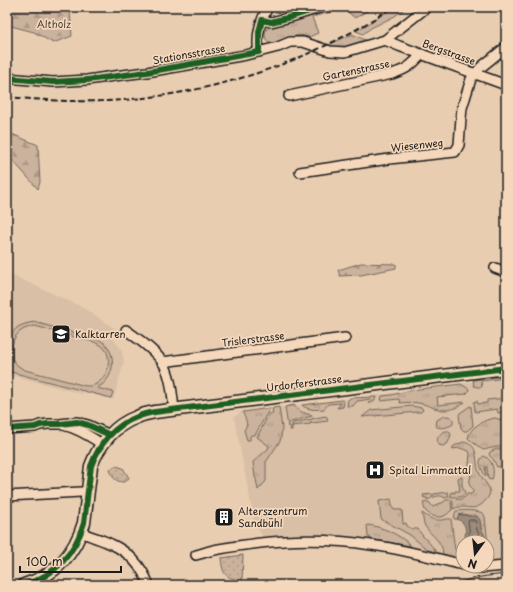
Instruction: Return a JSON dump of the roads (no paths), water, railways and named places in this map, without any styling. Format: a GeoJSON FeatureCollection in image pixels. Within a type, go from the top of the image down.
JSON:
{"type":"FeatureCollection","features":[{"type":"Feature","properties":{"kind":"main road","name":"Urdorferstrasse"},"geometry":{"type":"LineString","coordinates":[[106,440],[124,424],[136,417],[155,412],[506,368]]}},
{"type":"Feature","properties":{"kind":"main road"},"geometry":{"type":"LineString","coordinates":[[24,585],[40,579],[54,570],[71,553],[81,532],[85,518],[91,466],[106,440]]}},
{"type":"Feature","properties":{"kind":"street"},"geometry":{"type":"LineString","coordinates":[[259,52],[259,32],[262,20],[268,7]]}},
{"type":"Feature","properties":{"kind":"street"},"geometry":{"type":"LineString","coordinates":[[262,20],[271,22],[322,7]]}},
{"type":"Feature","properties":{"kind":"street"},"geometry":{"type":"LineString","coordinates":[[385,40],[427,7]]}},
{"type":"Feature","properties":{"kind":"street","name":"Stationsstrasse"},"geometry":{"type":"LineString","coordinates":[[7,78],[53,82],[87,80],[136,74],[246,55],[290,42],[303,42],[330,51],[345,52],[385,40]]}},
{"type":"Feature","properties":{"kind":"street","name":"Bergstrasse"},"geometry":{"type":"LineString","coordinates":[[385,40],[506,85]]}},
{"type":"Feature","properties":{"kind":"street"},"geometry":{"type":"LineString","coordinates":[[476,73],[480,68],[506,48]]}},
{"type":"Feature","properties":{"kind":"street","name":"Gartenstrasse"},"geometry":{"type":"LineString","coordinates":[[289,96],[392,74],[410,66],[422,54]]}},
{"type":"Feature","properties":{"kind":"street","name":"Wiesenweg"},"geometry":{"type":"LineString","coordinates":[[300,172],[389,159],[455,152],[460,145],[462,108],[472,79],[476,73]]}},
{"type":"Feature","properties":{"kind":"street"},"geometry":{"type":"LineString","coordinates":[[495,268],[506,272]]}},
{"type":"Feature","properties":{"kind":"street"},"geometry":{"type":"LineString","coordinates":[[126,330],[155,353],[162,362],[170,380],[174,409]]}},
{"type":"Feature","properties":{"kind":"street","name":"Trislerstrasse"},"geometry":{"type":"LineString","coordinates":[[162,362],[346,338]]}},
{"type":"Feature","properties":{"kind":"street"},"geometry":{"type":"LineString","coordinates":[[7,429],[60,424],[106,440]]}},
{"type":"Feature","properties":{"kind":"street"},"geometry":{"type":"LineString","coordinates":[[7,496],[88,492]]}},
{"type":"Feature","properties":{"kind":"street"},"geometry":{"type":"LineString","coordinates":[[81,532],[110,544],[124,552],[139,566],[150,585]]}},
{"type":"Feature","properties":{"kind":"street"},"geometry":{"type":"LineString","coordinates":[[196,555],[218,549],[259,543],[322,541],[370,544],[417,553],[455,563]]}},
{"type":"Feature","properties":{"kind":"street"},"geometry":{"type":"LineString","coordinates":[[495,567],[506,566]]}},
{"type":"Feature","properties":{"kind":"water"},"geometry":{"type":"Polygon","coordinates":[[[459,515],[477,516],[480,520],[481,529],[484,534],[465,534],[465,526],[457,519],[459,515]]]}},
{"type":"Feature","properties":{"kind":"tram line"},"geometry":{"type":"LineString","coordinates":[[454,585],[460,582],[486,576],[506,574]]}},
{"type":"Feature","properties":{"kind":"railway"},"geometry":{"type":"LineString","coordinates":[[7,97],[107,101],[144,98],[219,84],[256,74],[327,45],[392,7]]}},
{"type":"Feature","properties":{"kind":"place","name":"Kalktarren"},"geometry":{"type":"Point","coordinates":[61,334]}},
{"type":"Feature","properties":{"kind":"place","name":"Spital Limmattal"},"geometry":{"type":"Point","coordinates":[375,470]}},
{"type":"Feature","properties":{"kind":"place","name":"Alterszentrum Sandbühl"},"geometry":{"type":"Point","coordinates":[224,517]}},
{"type":"Feature","properties":{"kind":"park label","name":"Altholz"},"geometry":{"type":"Point","coordinates":[54,24]}}]}
